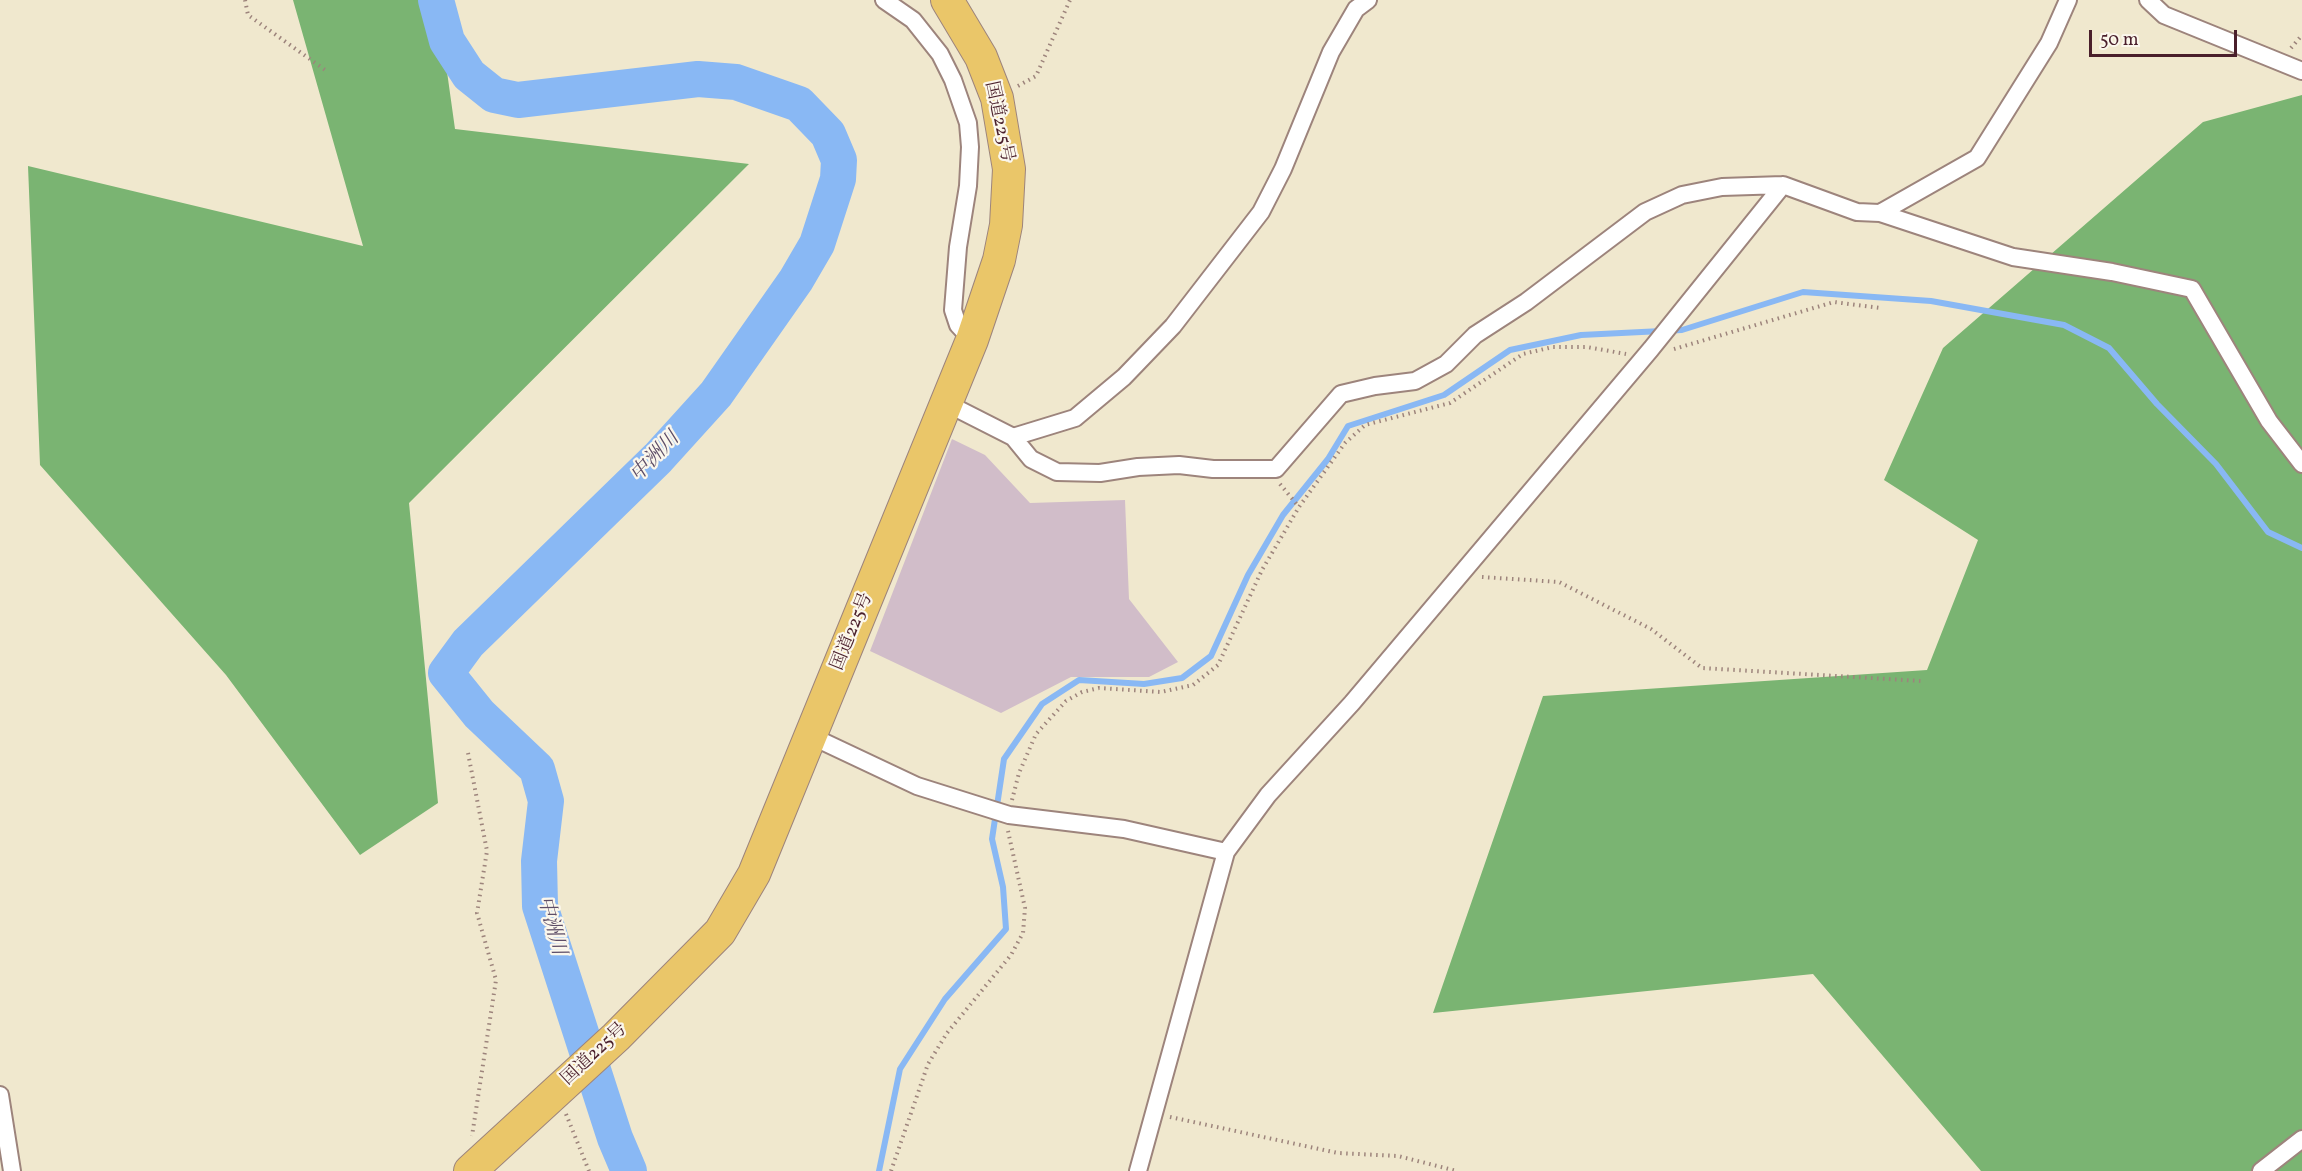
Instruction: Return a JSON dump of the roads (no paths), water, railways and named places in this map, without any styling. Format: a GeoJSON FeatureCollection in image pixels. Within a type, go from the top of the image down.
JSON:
{"type":"FeatureCollection","features":[{"type":"Feature","properties":{"kind":"highway","name":"国道225号"},"geometry":{"type":"LineString","coordinates":[[470,1171],[616,1037],[720,932],[754,874],[972,340],[988,297],[1006,225],[1009,169],[997,98],[981,57],[947,0]]}},
{"type":"Feature","properties":{"kind":"street"},"geometry":{"type":"LineString","coordinates":[[884,0],[914,20],[940,54],[953,80],[968,123],[970,147],[968,186],[958,247],[953,310],[958,325],[972,340]]}},
{"type":"Feature","properties":{"kind":"street"},"geometry":{"type":"LineString","coordinates":[[1013,437],[1075,418],[1124,377],[1173,326],[1262,212],[1283,169],[1331,52],[1356,9],[1368,0]]}},
{"type":"Feature","properties":{"kind":"street"},"geometry":{"type":"LineString","coordinates":[[1880,213],[1977,158],[2049,43],[2068,0]]}},
{"type":"Feature","properties":{"kind":"street"},"geometry":{"type":"LineString","coordinates":[[2148,0],[2164,15],[2302,71]]}},
{"type":"Feature","properties":{"kind":"street"},"geometry":{"type":"LineString","coordinates":[[946,403],[1013,437],[1031,459],[1057,472],[1100,473],[1138,467],[1179,465],[1213,469],[1276,469],[1341,394],[1375,386],[1414,381],[1446,364],[1476,335],[1526,302],[1645,212],[1682,195],[1722,187],[1783,185],[1857,212],[1880,213],[2013,257],[2112,272],[2192,289],[2269,421],[2302,464]]}},
{"type":"Feature","properties":{"kind":"street"},"geometry":{"type":"LineString","coordinates":[[1138,1171],[1226,852],[1268,795],[1352,703],[1644,357],[1783,185]]}},
{"type":"Feature","properties":{"kind":"street"},"geometry":{"type":"LineString","coordinates":[[810,736],[917,786],[991,809],[1009,814],[1124,829],[1226,852]]}},
{"type":"Feature","properties":{"kind":"street"},"geometry":{"type":"LineString","coordinates":[[0,1095],[12,1171]]}},
{"type":"Feature","properties":{"kind":"street"},"geometry":{"type":"LineString","coordinates":[[2261,1171],[2302,1140]]}},
{"type":"Feature","properties":{"kind":"waterway","name":"中洲川"},"geometry":{"type":"LineString","coordinates":[[436,0],[447,41],[469,75],[494,95],[518,100],[698,79],[736,82],[799,104],[828,134],[839,160],[838,179],[817,244],[796,280],[716,394],[658,458],[468,643],[446,673],[479,714],[537,769],[546,801],[539,861],[540,906],[615,1138],[629,1171]]}},
{"type":"Feature","properties":{"kind":"waterway"},"geometry":{"type":"LineString","coordinates":[[879,1171],[900,1069],[945,999],[1006,929],[1003,887],[992,839],[1004,759],[1042,704],[1079,680],[1144,684],[1182,678],[1211,656],[1248,575],[1283,515],[1328,459],[1348,426],[1444,395],[1510,350],[1581,335],[1682,330],[1803,292],[1931,301],[2064,325],[2109,348],[2157,404],[2216,464],[2268,532],[2302,548]]}}]}
